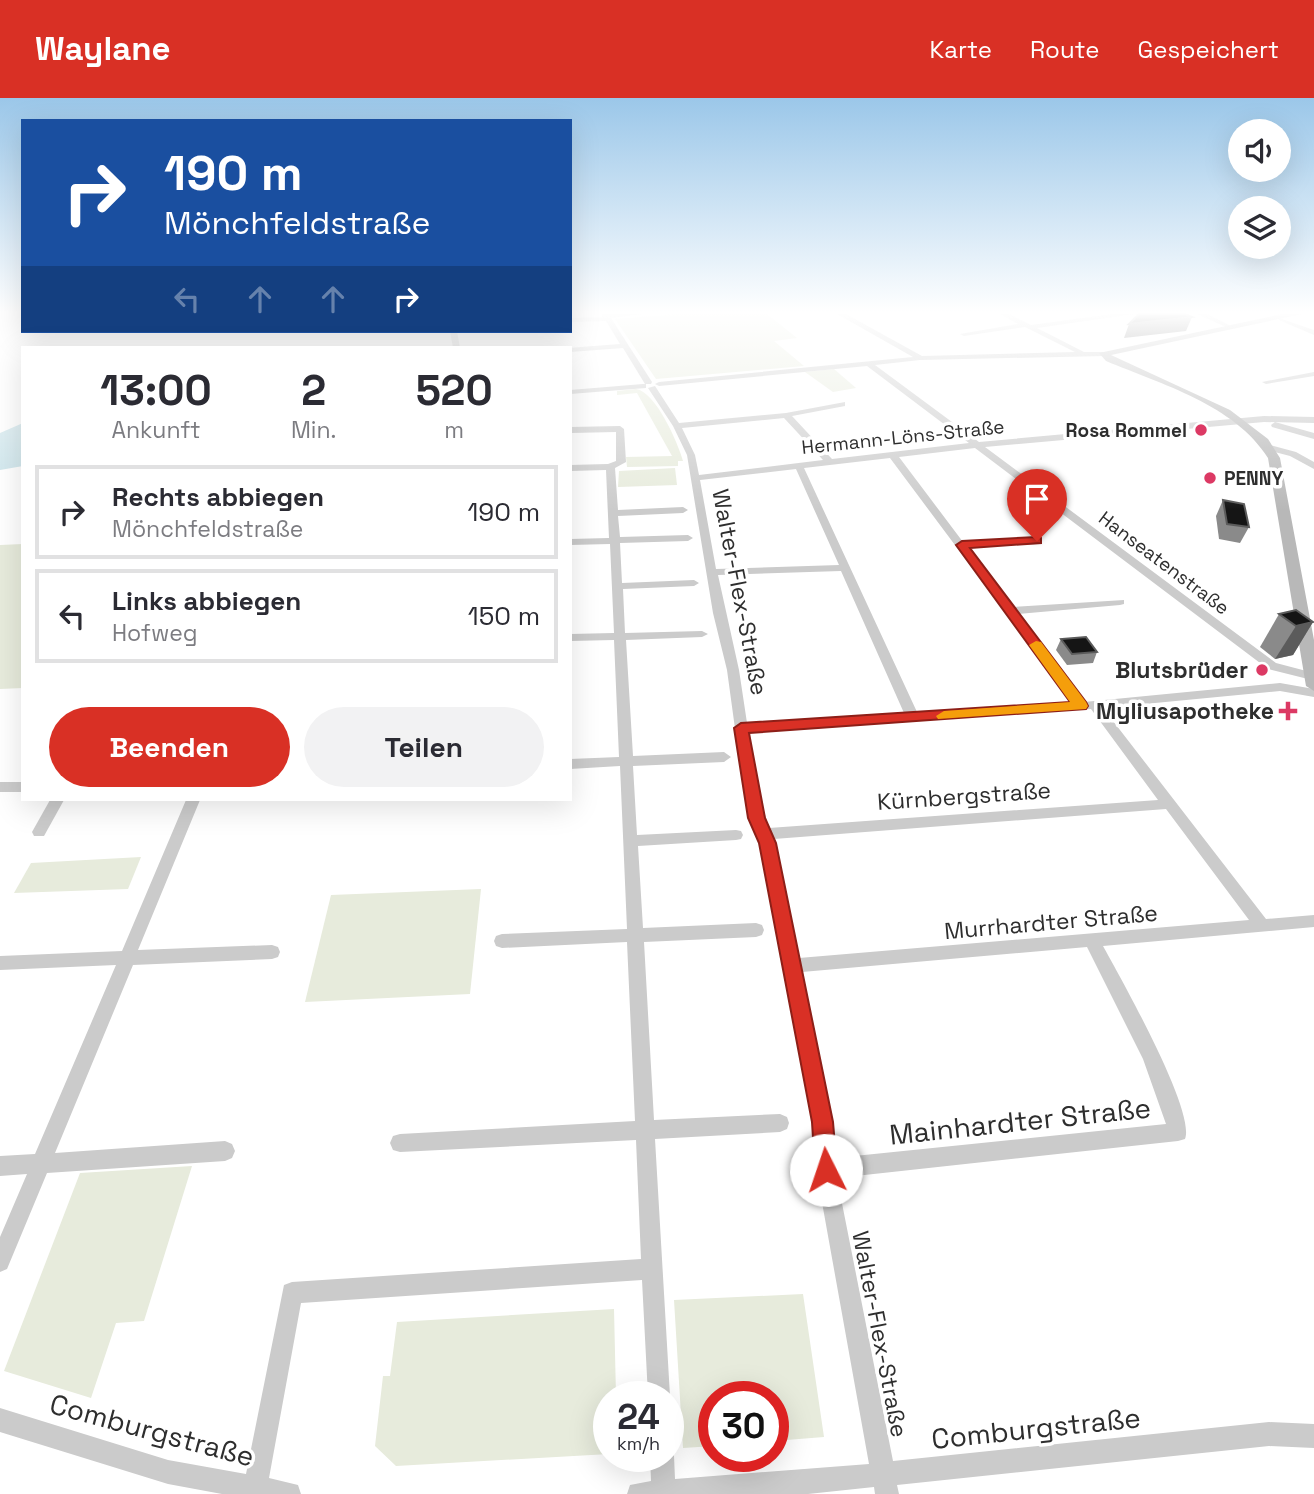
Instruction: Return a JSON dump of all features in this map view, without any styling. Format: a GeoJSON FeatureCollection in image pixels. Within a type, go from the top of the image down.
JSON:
{"type":"FeatureCollection","features":[{"type":"Feature","properties":{"kind":"main road"},"geometry":{"type":"LineString","coordinates":[[1158,379],[1241,422],[1270,448],[1314,683]]}},
{"type":"Feature","properties":{"kind":"street","name":"Walter-Flex-Straße"},"geometry":{"type":"LineString","coordinates":[[646,379],[677,426],[691,455],[711,572],[742,716],[741,728],[756,818],[768,843],[823,1122],[826,1170],[885,1484]]}},
{"type":"Feature","properties":{"kind":"street"},"geometry":{"type":"LineString","coordinates":[[572,392],[708,379]]}},
{"type":"Feature","properties":{"kind":"street","name":"Hanseatenstraße"},"geometry":{"type":"LineString","coordinates":[[889,379],[1272,666],[1314,683]]}},
{"type":"Feature","properties":{"kind":"street"},"geometry":{"type":"LineString","coordinates":[[1266,382],[1283,379]]}},
{"type":"Feature","properties":{"kind":"street"},"geometry":{"type":"LineString","coordinates":[[677,426],[786,415],[842,404]]}},
{"type":"Feature","properties":{"kind":"street"},"geometry":{"type":"LineString","coordinates":[[786,415],[830,462]]}},
{"type":"Feature","properties":{"kind":"street"},"geometry":{"type":"LineString","coordinates":[[1256,420],[1314,436]]}},
{"type":"Feature","properties":{"kind":"street","name":"Hermann-Löns-Straße"},"geometry":{"type":"LineString","coordinates":[[694,478],[977,445],[1256,420],[1314,420]]}},
{"type":"Feature","properties":{"kind":"street"},"geometry":{"type":"LineString","coordinates":[[572,430],[612,425],[620,429],[621,462],[609,467],[572,468]]}},
{"type":"Feature","properties":{"kind":"street"},"geometry":{"type":"LineString","coordinates":[[1270,448],[1293,454],[1314,466]]}},
{"type":"Feature","properties":{"kind":"street"},"geometry":{"type":"LineString","coordinates":[[893,455],[1011,611],[1262,925]]}},
{"type":"Feature","properties":{"kind":"street"},"geometry":{"type":"LineString","coordinates":[[799,466],[913,718]]}},
{"type":"Feature","properties":{"kind":"street"},"geometry":{"type":"LineString","coordinates":[[609,467],[618,586],[658,1381]]}},
{"type":"Feature","properties":{"kind":"street"},"geometry":{"type":"LineString","coordinates":[[613,513],[683,510]]}},
{"type":"Feature","properties":{"kind":"street"},"geometry":{"type":"LineString","coordinates":[[572,542],[688,538]]}},
{"type":"Feature","properties":{"kind":"street"},"geometry":{"type":"LineString","coordinates":[[962,545],[1037,541]]}},
{"type":"Feature","properties":{"kind":"street"},"geometry":{"type":"LineString","coordinates":[[711,572],[844,568]]}},
{"type":"Feature","properties":{"kind":"street"},"geometry":{"type":"LineString","coordinates":[[618,586],[694,583]]}},
{"type":"Feature","properties":{"kind":"street"},"geometry":{"type":"LineString","coordinates":[[1011,611],[1121,602]]}},
{"type":"Feature","properties":{"kind":"street"},"geometry":{"type":"LineString","coordinates":[[572,638],[702,634]]}},
{"type":"Feature","properties":{"kind":"street"},"geometry":{"type":"LineString","coordinates":[[741,728],[1087,705],[1314,683]]}},
{"type":"Feature","properties":{"kind":"street"},"geometry":{"type":"LineString","coordinates":[[572,764],[724,757]]}},
{"type":"Feature","properties":{"kind":"street"},"geometry":{"type":"LineString","coordinates":[[0,787],[21,786]]}},
{"type":"Feature","properties":{"kind":"street"},"geometry":{"type":"LineString","coordinates":[[38,832],[56,801]]}},
{"type":"Feature","properties":{"kind":"street"},"geometry":{"type":"LineString","coordinates":[[0,1262],[193,801]]}},
{"type":"Feature","properties":{"kind":"street","name":"Kürnbergstraße"},"geometry":{"type":"LineString","coordinates":[[763,834],[1167,804]]}},
{"type":"Feature","properties":{"kind":"street"},"geometry":{"type":"LineString","coordinates":[[631,841],[736,835]]}},
{"type":"Feature","properties":{"kind":"street","name":"Murrhardter Straße"},"geometry":{"type":"LineString","coordinates":[[791,966],[1314,921]]}},
{"type":"Feature","properties":{"kind":"street"},"geometry":{"type":"LineString","coordinates":[[502,941],[755,930]]}},
{"type":"Feature","properties":{"kind":"street","name":"Mainhardter Straße"},"geometry":{"type":"LineString","coordinates":[[826,1170],[1178,1132],[1169,1096],[1154,1058],[1092,941]]}},
{"type":"Feature","properties":{"kind":"street"},"geometry":{"type":"LineString","coordinates":[[0,963],[272,952]]}},
{"type":"Feature","properties":{"kind":"street"},"geometry":{"type":"LineString","coordinates":[[400,1143],[780,1123]]}},
{"type":"Feature","properties":{"kind":"street"},"geometry":{"type":"LineString","coordinates":[[0,1166],[225,1151]]}},
{"type":"Feature","properties":{"kind":"street"},"geometry":{"type":"LineString","coordinates":[[255,1488],[292,1293],[654,1269]]}},
{"type":"Feature","properties":{"kind":"street","name":"Comburgstraße"},"geometry":{"type":"LineString","coordinates":[[0,1420],[168,1472],[289,1494]]}},
{"type":"Feature","properties":{"kind":"street","name":"Comburgstraße"},"geometry":{"type":"LineString","coordinates":[[651,1493],[885,1484],[1269,1434],[1314,1436]]}},
{"type":"Feature","properties":{"kind":"street"},"geometry":{"type":"LineString","coordinates":[[651,1493],[657,1472]]}},
{"type":"Feature","properties":{"kind":"shaded area"},"geometry":{"type":"Polygon","coordinates":[[[815,379],[846,379],[856,388],[833,392],[815,379]]]}},
{"type":"Feature","properties":{"kind":"shaded area"},"geometry":{"type":"Polygon","coordinates":[[[636,389],[651,399],[665,419],[683,461],[678,461],[678,466],[627,467],[626,457],[672,456],[637,393],[617,395],[617,391],[636,389]]]}},
{"type":"Feature","properties":{"kind":"shaded area"},"geometry":{"type":"Polygon","coordinates":[[[675,468],[677,485],[618,487],[619,471],[675,468]]]}},
{"type":"Feature","properties":{"kind":"shaded area"},"geometry":{"type":"Polygon","coordinates":[[[21,544],[21,688],[0,689],[0,545],[21,544]]]}},
{"type":"Feature","properties":{"kind":"shaded area"},"geometry":{"type":"Polygon","coordinates":[[[141,857],[128,889],[14,893],[31,863],[141,857]]]}},
{"type":"Feature","properties":{"kind":"shaded area"},"geometry":{"type":"Polygon","coordinates":[[[481,889],[470,994],[305,1002],[331,895],[481,889]]]}},
{"type":"Feature","properties":{"kind":"shaded area"},"geometry":{"type":"Polygon","coordinates":[[[192,1166],[144,1321],[116,1323],[91,1398],[4,1371],[80,1173],[192,1166]]]}},
{"type":"Feature","properties":{"kind":"shaded area"},"geometry":{"type":"Polygon","coordinates":[[[803,1294],[824,1437],[789,1440],[789,1381],[698,1381],[698,1447],[684,1448],[684,1381],[679,1381],[674,1300],[803,1294]]]}},
{"type":"Feature","properties":{"kind":"shaded area"},"geometry":{"type":"Polygon","coordinates":[[[614,1309],[616,1381],[593,1381],[593,1455],[396,1466],[375,1446],[383,1376],[390,1376],[397,1322],[614,1309]]]}},
{"type":"Feature","properties":{"kind":"water"},"geometry":{"type":"Polygon","coordinates":[[[21,424],[21,466],[0,470],[0,433],[21,424]]]}},
{"type":"Feature","properties":{"kind":"building"},"geometry":{"type":"Polygon","coordinates":[[[1223,500],[1244,504],[1249,527],[1227,524],[1223,500]]]}},
{"type":"Feature","properties":{"kind":"building"},"geometry":{"type":"Polygon","coordinates":[[[1296,610],[1313,622],[1296,626],[1279,614],[1296,610]]]}},
{"type":"Feature","properties":{"kind":"building"},"geometry":{"type":"Polygon","coordinates":[[[1086,637],[1097,652],[1072,654],[1061,639],[1086,637]]]}},
{"type":"Feature","properties":{"kind":"slow traffic"},"geometry":{"type":"LineString","coordinates":[[944,716],[1081,706],[1036,645]]}},
{"type":"Feature","properties":{"kind":"place","name":"Rosa Rommel"},"geometry":{"type":"Point","coordinates":[1201,430]}},
{"type":"Feature","properties":{"kind":"place","name":"PENNY"},"geometry":{"type":"Point","coordinates":[1210,478]}},
{"type":"Feature","properties":{"kind":"place","name":"Blutsbrüder"},"geometry":{"type":"Point","coordinates":[1262,670]}},
{"type":"Feature","properties":{"kind":"place","name":"Myliusapotheke"},"geometry":{"type":"Point","coordinates":[1288,711]}},
{"type":"Feature","properties":{"kind":"route"},"geometry":{"type":"LineString","coordinates":[[826,1170],[823,1122],[768,843],[756,818],[741,728],[1081,706],[962,545],[1037,541]]}}]}
